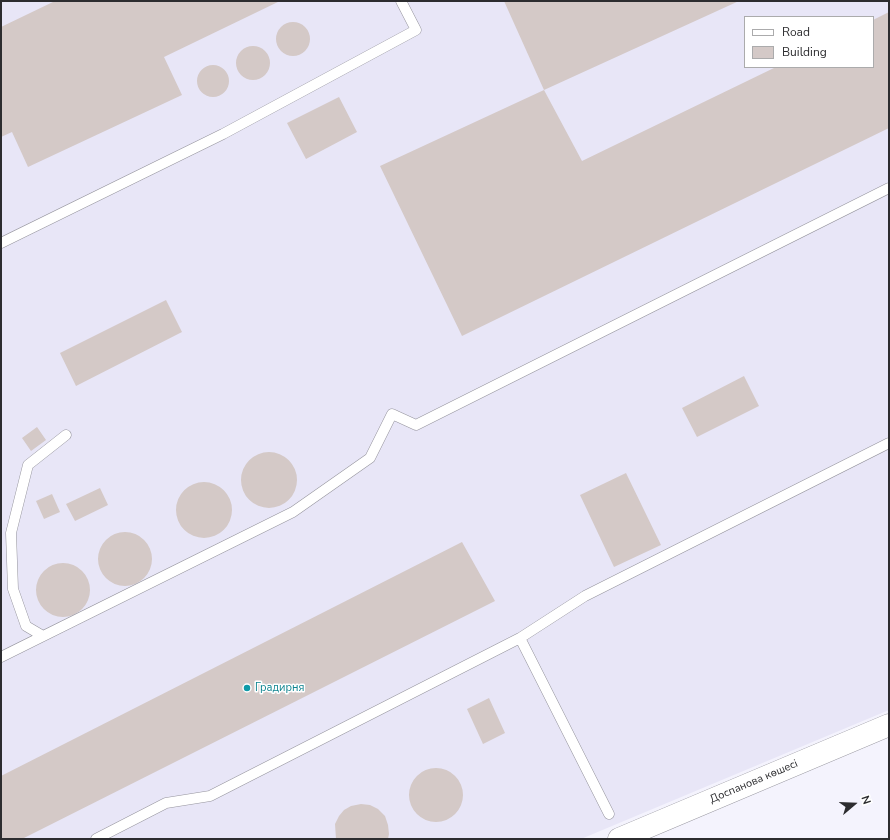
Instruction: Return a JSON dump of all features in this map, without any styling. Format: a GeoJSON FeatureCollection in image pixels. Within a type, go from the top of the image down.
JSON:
{"type":"FeatureCollection","features":[{"type":"Feature","properties":{"kind":"street","name":"Доспанова көшесі"},"geometry":{"type":"LineString","coordinates":[[619,839],[889,725]]}},
{"type":"Feature","properties":{"kind":"lane"},"geometry":{"type":"LineString","coordinates":[[1,243],[223,134],[416,30],[401,1]]}},
{"type":"Feature","properties":{"kind":"lane"},"geometry":{"type":"LineString","coordinates":[[1,656],[293,512],[370,458],[392,414],[416,425],[889,188]]}},
{"type":"Feature","properties":{"kind":"lane"},"geometry":{"type":"LineString","coordinates":[[43,636],[26,626],[13,589],[11,533],[28,465],[66,435]]}},
{"type":"Feature","properties":{"kind":"lane"},"geometry":{"type":"LineString","coordinates":[[96,839],[166,803],[210,796],[520,638],[585,596],[889,443]]}},
{"type":"Feature","properties":{"kind":"lane"},"geometry":{"type":"LineString","coordinates":[[520,638],[609,814]]}},
{"type":"Feature","properties":{"kind":"shaded area"},"geometry":{"type":"Polygon","coordinates":[[[1,1],[889,1],[889,710],[581,839],[1,839],[1,1]]]}},
{"type":"Feature","properties":{"kind":"building"},"geometry":{"type":"Polygon","coordinates":[[[55,1],[280,1],[164,57],[182,95],[28,167],[12,132],[1,137],[1,27],[55,1]]]}},
{"type":"Feature","properties":{"kind":"building"},"geometry":{"type":"Polygon","coordinates":[[[504,1],[739,1],[544,90],[504,1]]]}},
{"type":"Feature","properties":{"kind":"building"},"geometry":{"type":"Polygon","coordinates":[[[889,12],[889,128],[462,336],[380,166],[544,90],[582,161],[774,68],[874,68],[874,20],[889,12]]]}},
{"type":"Feature","properties":{"kind":"building"},"geometry":{"type":"Polygon","coordinates":[[[293,22],[305,27],[310,39],[305,51],[293,56],[281,51],[276,39],[281,27],[293,22]]]}},
{"type":"Feature","properties":{"kind":"building"},"geometry":{"type":"Polygon","coordinates":[[[253,46],[265,51],[270,63],[265,75],[253,80],[241,75],[236,63],[241,51],[253,46]]]}},
{"type":"Feature","properties":{"kind":"building"},"geometry":{"type":"Polygon","coordinates":[[[210,65],[216,65],[225,69],[229,81],[225,93],[216,97],[210,97],[201,93],[197,84],[197,78],[201,69],[210,65]]]}},
{"type":"Feature","properties":{"kind":"building"},"geometry":{"type":"Polygon","coordinates":[[[339,97],[357,132],[306,159],[287,123],[339,97]]]}},
{"type":"Feature","properties":{"kind":"building"},"geometry":{"type":"Polygon","coordinates":[[[166,300],[182,332],[76,386],[60,353],[166,300]]]}},
{"type":"Feature","properties":{"kind":"building"},"geometry":{"type":"Polygon","coordinates":[[[744,376],[759,406],[697,437],[682,408],[744,376]]]}},
{"type":"Feature","properties":{"kind":"building"},"geometry":{"type":"Polygon","coordinates":[[[37,427],[46,440],[31,451],[22,438],[37,427]]]}},
{"type":"Feature","properties":{"kind":"building"},"geometry":{"type":"Polygon","coordinates":[[[269,452],[280,454],[289,460],[295,469],[297,480],[295,491],[289,500],[280,506],[269,508],[258,506],[249,500],[243,491],[241,480],[243,469],[249,460],[258,454],[269,452]]]}},
{"type":"Feature","properties":{"kind":"building"},"geometry":{"type":"Polygon","coordinates":[[[626,473],[661,545],[614,567],[580,495],[626,473]]]}},
{"type":"Feature","properties":{"kind":"building"},"geometry":{"type":"Polygon","coordinates":[[[204,482],[215,484],[224,490],[230,499],[232,510],[230,521],[224,530],[215,536],[204,538],[193,536],[184,530],[178,521],[176,510],[178,499],[184,490],[193,484],[204,482]]]}},
{"type":"Feature","properties":{"kind":"building"},"geometry":{"type":"Polygon","coordinates":[[[100,488],[108,505],[75,521],[66,504],[100,488]]]}},
{"type":"Feature","properties":{"kind":"building"},"geometry":{"type":"Polygon","coordinates":[[[52,494],[60,512],[44,519],[36,501],[52,494]]]}},
{"type":"Feature","properties":{"kind":"building"},"geometry":{"type":"Polygon","coordinates":[[[125,532],[135,534],[144,540],[150,549],[152,559],[150,569],[144,578],[135,584],[125,586],[115,584],[106,578],[100,569],[98,559],[100,549],[106,540],[115,534],[125,532]]]}},
{"type":"Feature","properties":{"kind":"building","name":"Градирня"},"geometry":{"type":"Polygon","coordinates":[[[462,542],[495,601],[22,839],[1,839],[1,776],[462,542]]]}},
{"type":"Feature","properties":{"kind":"building"},"geometry":{"type":"Polygon","coordinates":[[[63,563],[73,565],[82,571],[88,580],[90,590],[88,600],[82,609],[73,615],[63,617],[53,615],[44,609],[38,600],[36,590],[38,580],[44,571],[53,565],[63,563]]]}},
{"type":"Feature","properties":{"kind":"building"},"geometry":{"type":"Polygon","coordinates":[[[489,698],[505,733],[483,744],[467,709],[489,698]]]}},
{"type":"Feature","properties":{"kind":"building"},"geometry":{"type":"Polygon","coordinates":[[[431,768],[441,768],[451,772],[459,780],[463,790],[463,800],[459,810],[451,818],[441,822],[431,822],[421,818],[413,810],[409,800],[409,790],[413,780],[421,772],[431,768]]]}},
{"type":"Feature","properties":{"kind":"building"},"geometry":{"type":"Polygon","coordinates":[[[361,804],[370,805],[378,809],[385,816],[388,825],[388,839],[336,839],[335,824],[339,816],[344,810],[351,806],[361,804]]]}},
{"type":"Feature","properties":{"kind":"place","name":"Градирня"},"geometry":{"type":"Point","coordinates":[247,688]}}]}
